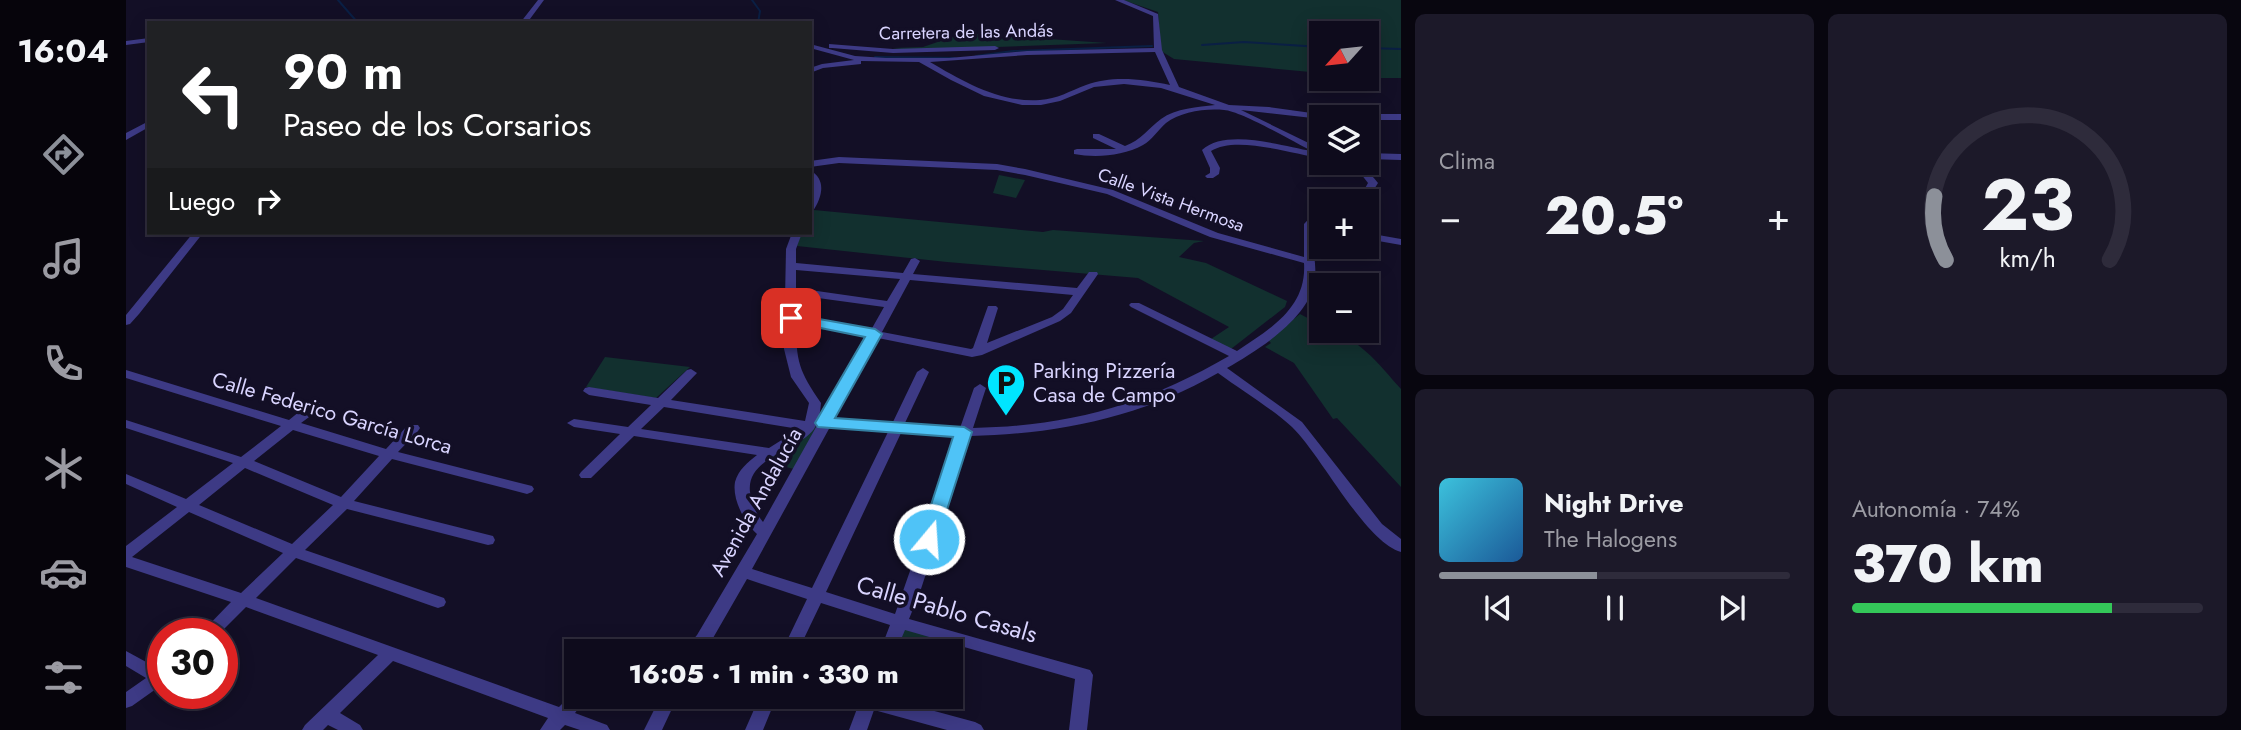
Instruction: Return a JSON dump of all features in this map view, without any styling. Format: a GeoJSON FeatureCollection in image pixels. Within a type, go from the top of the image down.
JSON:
{"type":"FeatureCollection","features":[{"type":"Feature","properties":{"kind":"street"},"geometry":{"type":"LineString","coordinates":[[525,21],[541,0]]}},
{"type":"Feature","properties":{"kind":"street"},"geometry":{"type":"LineString","coordinates":[[1118,0],[1155,13],[1157,46],[1176,89]]}},
{"type":"Feature","properties":{"kind":"street"},"geometry":{"type":"LineString","coordinates":[[126,43],[147,40]]}},
{"type":"Feature","properties":{"kind":"street"},"geometry":{"type":"LineString","coordinates":[[812,44],[861,61],[886,60]]}},
{"type":"Feature","properties":{"kind":"street","name":"Carretera de las Andás"},"geometry":{"type":"LineString","coordinates":[[828,48],[893,51],[1123,44],[1157,46]]}},
{"type":"Feature","properties":{"kind":"street"},"geometry":{"type":"LineString","coordinates":[[812,71],[861,61],[1157,46]]}},
{"type":"Feature","properties":{"kind":"street"},"geometry":{"type":"LineString","coordinates":[[921,60],[975,91],[1009,101],[1049,102],[1071,96],[1093,85],[1114,82],[1139,82],[1176,89],[1225,107],[1309,147]]}},
{"type":"Feature","properties":{"kind":"street"},"geometry":{"type":"LineString","coordinates":[[1077,152],[1124,149],[1147,138],[1160,122],[1192,111],[1225,107],[1309,116]]}},
{"type":"Feature","properties":{"kind":"street"},"geometry":{"type":"LineString","coordinates":[[1379,117],[1401,117]]}},
{"type":"Feature","properties":{"kind":"street"},"geometry":{"type":"LineString","coordinates":[[126,137],[147,124]]}},
{"type":"Feature","properties":{"kind":"street"},"geometry":{"type":"LineString","coordinates":[[1096,136],[1124,149]]}},
{"type":"Feature","properties":{"kind":"street"},"geometry":{"type":"LineString","coordinates":[[1210,176],[1214,174],[1215,168],[1206,150],[1216,143],[1237,141],[1289,152],[1309,153]]}},
{"type":"Feature","properties":{"kind":"street"},"geometry":{"type":"LineString","coordinates":[[1379,156],[1401,157]]}},
{"type":"Feature","properties":{"kind":"street","name":"Calle Vista Hermosa"},"geometry":{"type":"LineString","coordinates":[[812,164],[839,160],[1006,169],[1110,192],[1214,235],[1311,262]]}},
{"type":"Feature","properties":{"kind":"street"},"geometry":{"type":"LineString","coordinates":[[812,176],[818,184],[818,194],[812,205]]}},
{"type":"Feature","properties":{"kind":"street"},"geometry":{"type":"LineString","coordinates":[[126,322],[196,235]]}},
{"type":"Feature","properties":{"kind":"street"},"geometry":{"type":"LineString","coordinates":[[796,235],[791,249],[790,349],[794,370],[815,403],[816,425]]}},
{"type":"Feature","properties":{"kind":"street"},"geometry":{"type":"LineString","coordinates":[[1379,238],[1401,242]]}},
{"type":"Feature","properties":{"kind":"street"},"geometry":{"type":"LineString","coordinates":[[589,391],[816,425],[964,432],[1017,430],[1098,419],[1166,396],[1219,368],[1277,326],[1304,299],[1312,279],[1311,259]]}},
{"type":"Feature","properties":{"kind":"street","name":"Avenida Andalucía"},"geometry":{"type":"LineString","coordinates":[[704,639],[765,532],[816,425],[875,334],[915,261]]}},
{"type":"Feature","properties":{"kind":"street"},"geometry":{"type":"LineString","coordinates":[[791,266],[1081,292]]}},
{"type":"Feature","properties":{"kind":"street"},"geometry":{"type":"LineString","coordinates":[[791,318],[972,353],[1056,320],[1067,311],[1093,274]]}},
{"type":"Feature","properties":{"kind":"street"},"geometry":{"type":"LineString","coordinates":[[791,291],[891,304]]}},
{"type":"Feature","properties":{"kind":"street"},"geometry":{"type":"LineString","coordinates":[[1135,305],[1237,356]]}},
{"type":"Feature","properties":{"kind":"street"},"geometry":{"type":"LineString","coordinates":[[978,352],[992,308]]}},
{"type":"Feature","properties":{"kind":"street"},"geometry":{"type":"LineString","coordinates":[[1219,368],[1297,425],[1377,528],[1401,547]]}},
{"type":"Feature","properties":{"kind":"street"},"geometry":{"type":"LineString","coordinates":[[796,639],[923,372]]}},
{"type":"Feature","properties":{"kind":"street"},"geometry":{"type":"LineString","coordinates":[[586,475],[691,373]]}},
{"type":"Feature","properties":{"kind":"street","name":"Calle Federico García Lorca"},"geometry":{"type":"LineString","coordinates":[[126,374],[388,454],[527,489]]}},
{"type":"Feature","properties":{"kind":"street"},"geometry":{"type":"LineString","coordinates":[[893,639],[912,592],[980,387]]}},
{"type":"Feature","properties":{"kind":"street"},"geometry":{"type":"LineString","coordinates":[[126,554],[316,406]]}},
{"type":"Feature","properties":{"kind":"street"},"geometry":{"type":"LineString","coordinates":[[574,423],[771,453]]}},
{"type":"Feature","properties":{"kind":"street"},"geometry":{"type":"LineString","coordinates":[[126,424],[243,462],[344,503],[488,540]]}},
{"type":"Feature","properties":{"kind":"street"},"geometry":{"type":"LineString","coordinates":[[765,532],[751,517],[742,493],[743,479],[751,465],[795,441],[816,425]]}},
{"type":"Feature","properties":{"kind":"street"},"geometry":{"type":"LineString","coordinates":[[225,618],[344,503],[413,428]]}},
{"type":"Feature","properties":{"kind":"street"},"geometry":{"type":"LineString","coordinates":[[126,480],[295,552],[438,601]]}},
{"type":"Feature","properties":{"kind":"street"},"geometry":{"type":"LineString","coordinates":[[126,561],[244,600],[601,730]]}},
{"type":"Feature","properties":{"kind":"street","name":"Calle Pablo Casals"},"geometry":{"type":"LineString","coordinates":[[743,572],[899,622],[1084,674],[1078,730]]}},
{"type":"Feature","properties":{"kind":"street"},"geometry":{"type":"LineString","coordinates":[[311,730],[390,654]]}},
{"type":"Feature","properties":{"kind":"street"},"geometry":{"type":"LineString","coordinates":[[126,658],[147,669]]}},
{"type":"Feature","properties":{"kind":"street"},"geometry":{"type":"LineString","coordinates":[[126,701],[147,686]]}},
{"type":"Feature","properties":{"kind":"street"},"geometry":{"type":"LineString","coordinates":[[548,730],[568,709]]}},
{"type":"Feature","properties":{"kind":"street"},"geometry":{"type":"LineString","coordinates":[[653,730],[664,709]]}},
{"type":"Feature","properties":{"kind":"street"},"geometry":{"type":"LineString","coordinates":[[754,730],[763,709]]}},
{"type":"Feature","properties":{"kind":"street"},"geometry":{"type":"LineString","coordinates":[[858,730],[865,709]]}},
{"type":"Feature","properties":{"kind":"street"},"geometry":{"type":"LineString","coordinates":[[897,709],[944,726],[975,730]]}},
{"type":"Feature","properties":{"kind":"street"},"geometry":{"type":"LineString","coordinates":[[327,715],[354,730]]}},
{"type":"Feature","properties":{"kind":"green space"},"geometry":{"type":"Polygon","coordinates":[[[1123,0],[1401,0],[1401,78],[1379,78],[1379,21],[1309,21],[1309,72],[1174,59],[1161,51],[1158,12],[1123,0]]]}},
{"type":"Feature","properties":{"kind":"green space"},"geometry":{"type":"Polygon","coordinates":[[[964,33],[1107,43],[910,50],[892,48],[923,47],[964,33]]]}},
{"type":"Feature","properties":{"kind":"green space"},"geometry":{"type":"Polygon","coordinates":[[[999,175],[1025,180],[1016,198],[993,193],[999,175]]]}},
{"type":"Feature","properties":{"kind":"green space"},"geometry":{"type":"Polygon","coordinates":[[[812,212],[1043,232],[1053,230],[1204,241],[1194,243],[1179,257],[1206,263],[1287,301],[1285,307],[1231,349],[1211,339],[1229,327],[1138,278],[797,246],[800,235],[812,235],[812,212]]]}},
{"type":"Feature","properties":{"kind":"green space"},"geometry":{"type":"Polygon","coordinates":[[[1300,314],[1309,319],[1309,343],[1356,343],[1401,389],[1401,487],[1337,418],[1333,419],[1294,363],[1265,347],[1271,343],[1268,340],[1300,314]]]}},
{"type":"Feature","properties":{"kind":"green space"},"geometry":{"type":"Polygon","coordinates":[[[605,357],[690,367],[656,398],[586,387],[605,357]]]}},
{"type":"Feature","properties":{"kind":"green space"},"geometry":{"type":"Polygon","coordinates":[[[812,421],[824,423],[798,470],[758,460],[812,421]]]}},
{"type":"Feature","properties":{"kind":"green space"},"geometry":{"type":"Polygon","coordinates":[[[899,622],[943,634],[942,639],[893,639],[899,622]]]}},
{"type":"Feature","properties":{"kind":"waterway"},"geometry":{"type":"LineString","coordinates":[[338,0],[356,21]]}},
{"type":"Feature","properties":{"kind":"waterway"},"geometry":{"type":"LineString","coordinates":[[752,0],[760,11],[758,21]]}},
{"type":"Feature","properties":{"kind":"waterway"},"geometry":{"type":"LineString","coordinates":[[1202,45],[1244,42],[1309,46]]}},
{"type":"Feature","properties":{"kind":"waterway"},"geometry":{"type":"LineString","coordinates":[[976,56],[1013,51],[1152,46]]}},
{"type":"Feature","properties":{"kind":"waterway"},"geometry":{"type":"LineString","coordinates":[[1379,48],[1401,49]]}},
{"type":"Feature","properties":{"kind":"waterway"},"geometry":{"type":"LineString","coordinates":[[875,57],[955,58]]}},
{"type":"Feature","properties":{"kind":"place","name":"Parking Pizzería Casa de Campo"},"geometry":{"type":"Point","coordinates":[1006,417]}},
{"type":"Feature","properties":{"kind":"route"},"geometry":{"type":"LineString","coordinates":[[791,318],[875,334],[824,423],[964,432],[929,539]]}}]}
